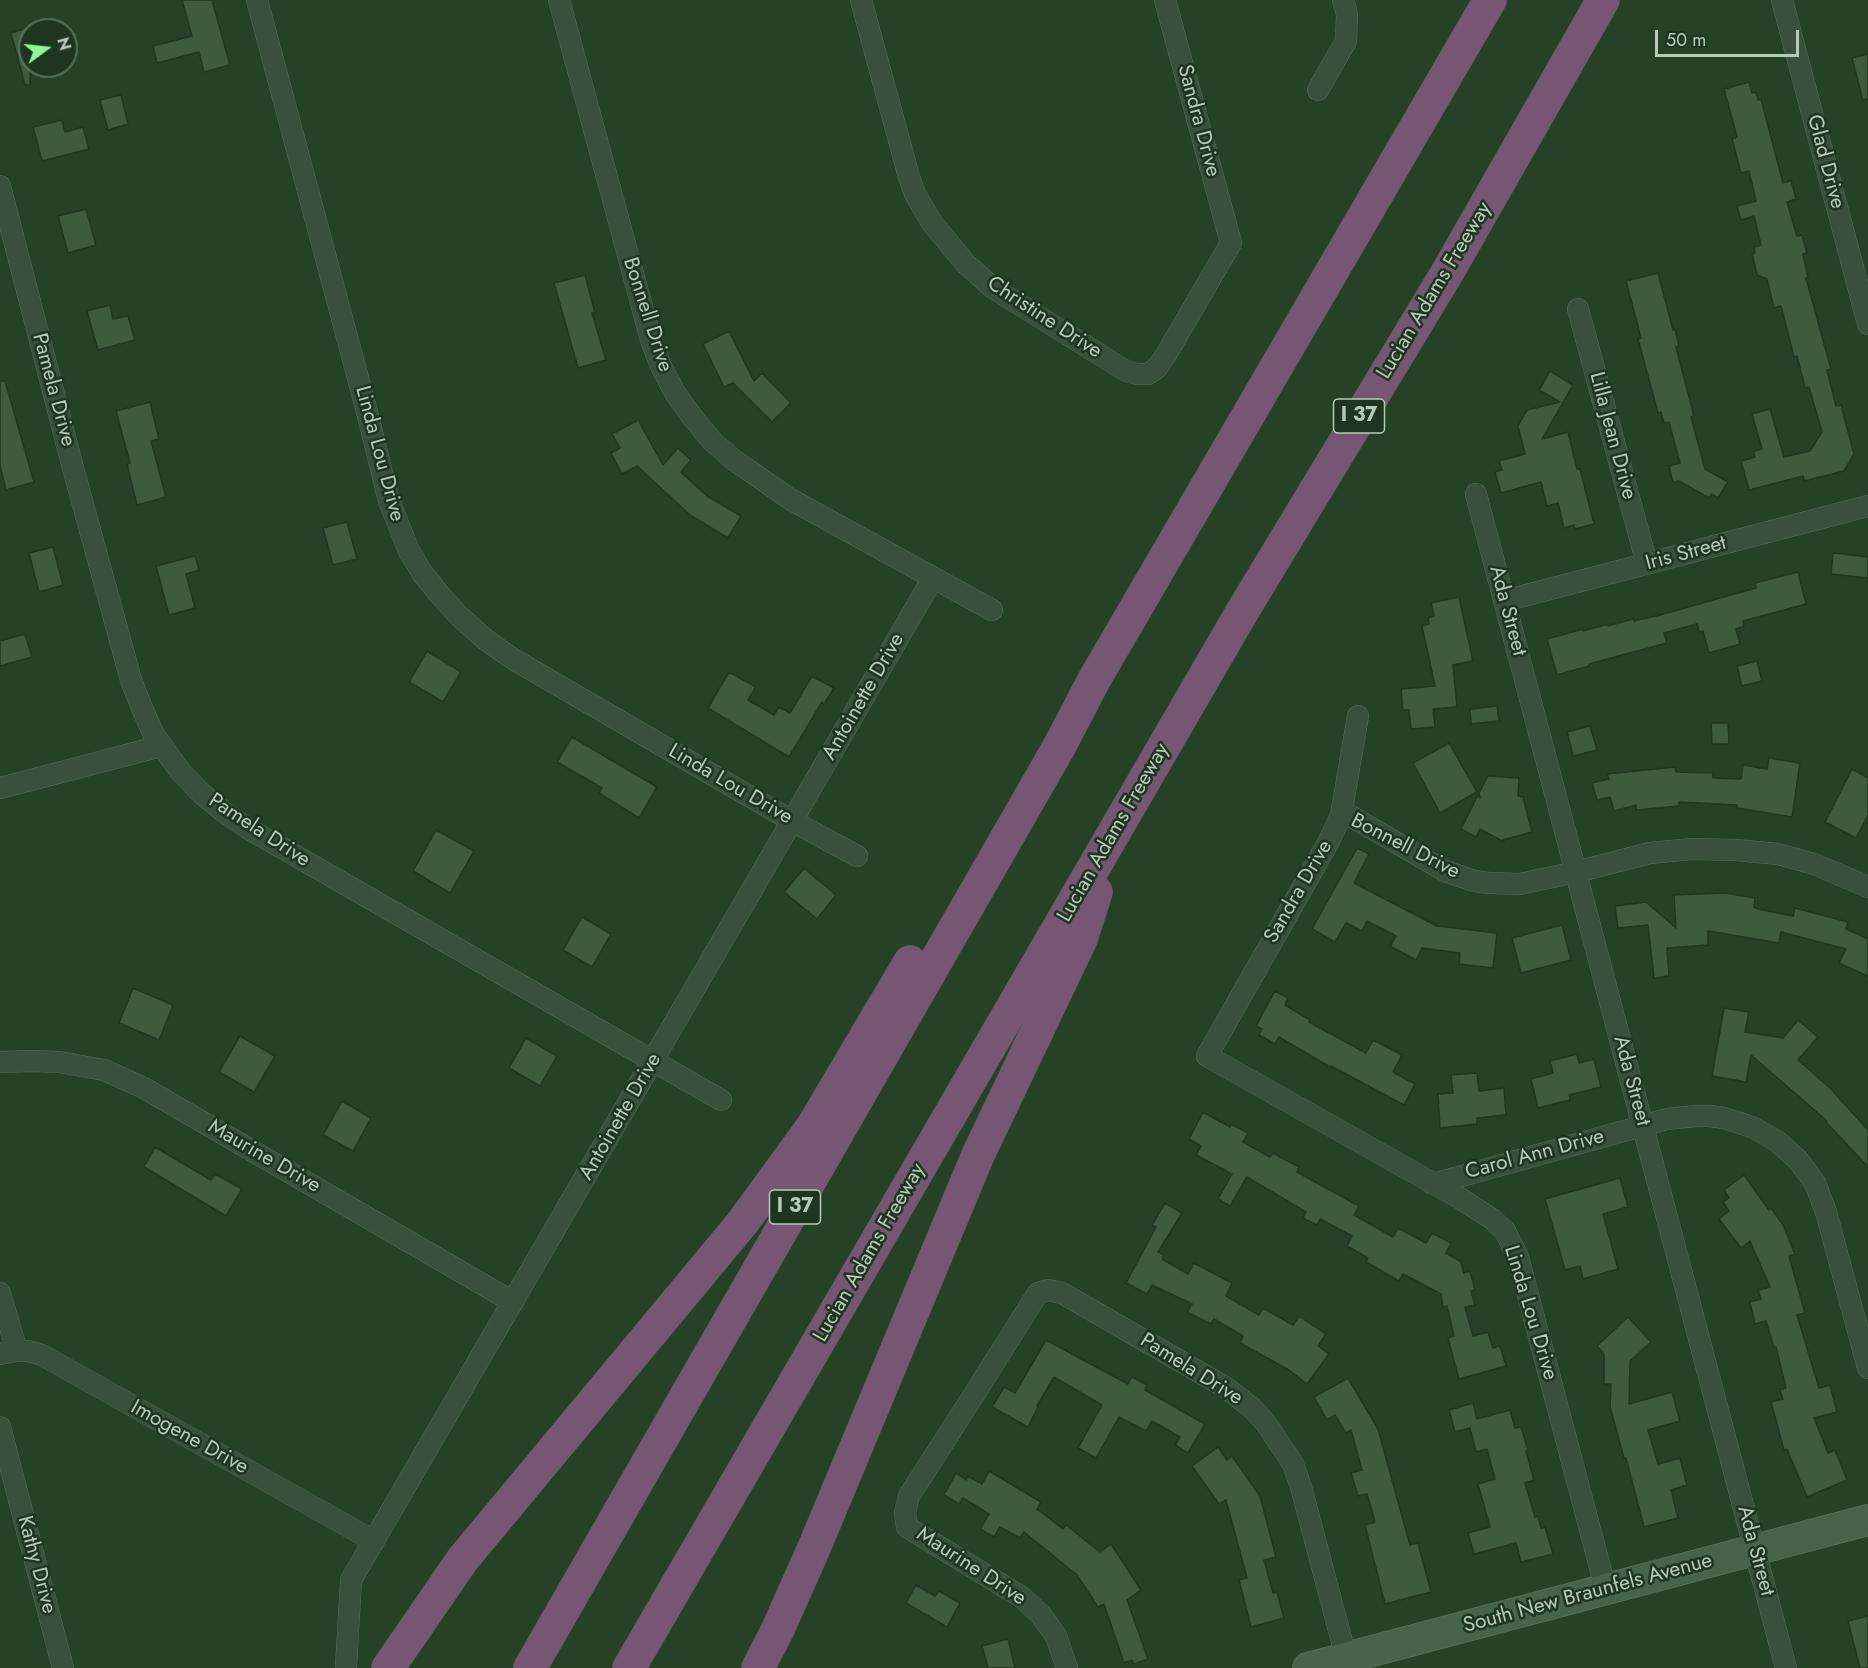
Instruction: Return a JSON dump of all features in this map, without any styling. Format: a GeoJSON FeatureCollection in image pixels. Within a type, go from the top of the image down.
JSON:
{"type":"FeatureCollection","features":[{"type":"Feature","properties":{"kind":"highway","name":"Lucian Adams Freeway"},"geometry":{"type":"LineString","coordinates":[[629,1668],[1242,612],[1458,254],[1603,0]]}},
{"type":"Feature","properties":{"kind":"highway","name":"I 37"},"geometry":{"type":"LineString","coordinates":[[530,1668],[1059,747],[1100,670],[1484,9]]}},
{"type":"Feature","properties":{"kind":"highway"},"geometry":{"type":"LineString","coordinates":[[388,1668],[463,1560],[702,1273],[743,1222],[813,1126],[962,872],[1059,747]]}},
{"type":"Feature","properties":{"kind":"highway"},"geometry":{"type":"LineString","coordinates":[[758,1668],[814,1548],[978,1155],[1081,939],[1115,832]]}},
{"type":"Feature","properties":{"kind":"highway"},"geometry":{"type":"LineString","coordinates":[[775,1668],[778,1629]]}},
{"type":"Feature","properties":{"kind":"main road","name":"South New Braunfels Avenue"},"geometry":{"type":"LineString","coordinates":[[1308,1668],[1868,1520]]}},
{"type":"Feature","properties":{"kind":"street","name":"Linda Lou Drive"},"geometry":{"type":"LineString","coordinates":[[258,0],[389,501],[405,543],[423,574],[458,615],[486,640],[513,659],[792,821],[857,856]]}},
{"type":"Feature","properties":{"kind":"street","name":"Bonnell Drive"},"geometry":{"type":"LineString","coordinates":[[559,0],[651,340],[675,393],[712,442],[790,499],[992,610]]}},
{"type":"Feature","properties":{"kind":"street","name":"Christine Drive"},"geometry":{"type":"LineString","coordinates":[[861,0],[915,194],[924,212],[946,240],[966,264],[993,288],[1126,371],[1148,374],[1157,368],[1167,354],[1231,243]]}},
{"type":"Feature","properties":{"kind":"street","name":"Sandra Drive"},"geometry":{"type":"LineString","coordinates":[[1165,0],[1231,243]]}},
{"type":"Feature","properties":{"kind":"street"},"geometry":{"type":"LineString","coordinates":[[1318,90],[1346,41],[1347,14],[1343,0]]}},
{"type":"Feature","properties":{"kind":"street","name":"Glad Drive"},"geometry":{"type":"LineString","coordinates":[[1782,0],[1868,324]]}},
{"type":"Feature","properties":{"kind":"street","name":"Pamela Drive"},"geometry":{"type":"LineString","coordinates":[[0,186],[70,457],[131,680],[160,746],[201,793],[249,829],[721,1100]]}},
{"type":"Feature","properties":{"kind":"street","name":"Lilla Jean Drive"},"geometry":{"type":"LineString","coordinates":[[1578,309],[1647,564]]}},
{"type":"Feature","properties":{"kind":"street","name":"Ada Street"},"geometry":{"type":"LineString","coordinates":[[1476,494],[1786,1668]]}},
{"type":"Feature","properties":{"kind":"street","name":"Iris Street"},"geometry":{"type":"LineString","coordinates":[[1504,601],[1868,506]]}},
{"type":"Feature","properties":{"kind":"street","name":"Antoinette Drive"},"geometry":{"type":"LineString","coordinates":[[346,1667],[351,1580],[933,578]]}},
{"type":"Feature","properties":{"kind":"street","name":"Sandra Drive"},"geometry":{"type":"LineString","coordinates":[[1207,1056],[1329,842],[1341,815],[1358,716]]}},
{"type":"Feature","properties":{"kind":"street"},"geometry":{"type":"LineString","coordinates":[[0,788],[160,746]]}},
{"type":"Feature","properties":{"kind":"street","name":"Bonnell Drive"},"geometry":{"type":"LineString","coordinates":[[1341,815],[1347,814],[1446,871],[1489,883],[1520,884],[1650,853],[1692,849],[1778,854],[1814,864],[1868,887]]}},
{"type":"Feature","properties":{"kind":"street","name":"Linda Lou Drive"},"geometry":{"type":"LineString","coordinates":[[1207,1056],[1433,1184],[1492,1220],[1505,1231],[1518,1257],[1606,1590]]}},
{"type":"Feature","properties":{"kind":"street","name":"Maurine Drive"},"geometry":{"type":"LineString","coordinates":[[0,1062],[59,1062],[104,1070],[144,1088],[513,1302]]}},
{"type":"Feature","properties":{"kind":"street","name":"Carol Ann Drive"},"geometry":{"type":"LineString","coordinates":[[1433,1184],[1667,1119],[1696,1116],[1724,1118],[1752,1127],[1777,1141],[1798,1160],[1815,1183],[1826,1212],[1868,1368]]}},
{"type":"Feature","properties":{"kind":"street","name":"Pamela Drive"},"geometry":{"type":"LineString","coordinates":[[968,1404],[1038,1293],[1048,1290],[1062,1293],[1225,1387],[1252,1408],[1265,1422],[1293,1464],[1346,1657]]}},
{"type":"Feature","properties":{"kind":"street"},"geometry":{"type":"LineString","coordinates":[[0,1293],[8,1352]]}},
{"type":"Feature","properties":{"kind":"street","name":"Imogene Drive"},"geometry":{"type":"LineString","coordinates":[[8,1352],[28,1351],[42,1355],[374,1540]]}},
{"type":"Feature","properties":{"kind":"street","name":"Maurine Drive"},"geometry":{"type":"LineString","coordinates":[[968,1404],[909,1496],[905,1513],[907,1527],[1023,1598],[1041,1615],[1056,1636],[1067,1668]]}},
{"type":"Feature","properties":{"kind":"street","name":"Kathy Drive"},"geometry":{"type":"LineString","coordinates":[[0,1427],[63,1668]]}},
{"type":"Feature","properties":{"kind":"building"},"geometry":{"type":"Polygon","coordinates":[[[182,0],[212,0],[230,65],[204,72],[199,52],[157,63],[153,46],[192,36],[182,0]]]}},
{"type":"Feature","properties":{"kind":"building"},"geometry":{"type":"Polygon","coordinates":[[[18,31],[18,59],[11,33],[18,31]]]}},
{"type":"Feature","properties":{"kind":"building"},"geometry":{"type":"Polygon","coordinates":[[[1868,54],[1868,99],[1863,100],[1852,58],[1868,54]]]}},
{"type":"Feature","properties":{"kind":"building"},"geometry":{"type":"Polygon","coordinates":[[[23,78],[30,78],[30,85],[25,85],[23,78]]]}},
{"type":"Feature","properties":{"kind":"building"},"geometry":{"type":"Polygon","coordinates":[[[1749,82],[1752,93],[1756,92],[1758,100],[1761,99],[1783,183],[1791,180],[1796,199],[1787,202],[1797,236],[1802,235],[1807,253],[1803,254],[1808,278],[1806,278],[1831,369],[1827,370],[1836,406],[1841,405],[1854,454],[1844,471],[1804,481],[1803,476],[1749,490],[1741,461],[1755,457],[1754,451],[1762,449],[1752,414],[1770,409],[1784,457],[1810,451],[1822,432],[1809,387],[1805,388],[1797,356],[1794,357],[1781,306],[1774,308],[1767,279],[1757,275],[1752,254],[1755,253],[1754,247],[1761,245],[1754,216],[1741,220],[1737,206],[1756,201],[1749,171],[1741,173],[1732,139],[1737,137],[1724,89],[1749,82]]]}},
{"type":"Feature","properties":{"kind":"building"},"geometry":{"type":"Polygon","coordinates":[[[121,95],[128,124],[108,130],[100,100],[121,95]]]}},
{"type":"Feature","properties":{"kind":"building"},"geometry":{"type":"Polygon","coordinates":[[[62,120],[65,132],[83,127],[89,149],[42,161],[33,127],[62,120]]]}},
{"type":"Feature","properties":{"kind":"building"},"geometry":{"type":"Polygon","coordinates":[[[86,209],[96,245],[68,253],[58,216],[86,209]]]}},
{"type":"Feature","properties":{"kind":"building"},"geometry":{"type":"Polygon","coordinates":[[[1658,273],[1673,330],[1675,329],[1679,346],[1676,347],[1694,416],[1691,417],[1705,469],[1728,482],[1718,498],[1712,494],[1709,498],[1679,481],[1673,482],[1669,466],[1680,463],[1669,422],[1664,423],[1661,412],[1658,413],[1638,339],[1641,338],[1626,281],[1658,273]]]}},
{"type":"Feature","properties":{"kind":"building"},"geometry":{"type":"Polygon","coordinates":[[[585,275],[595,313],[592,313],[606,360],[578,368],[554,283],[585,275]]]}},
{"type":"Feature","properties":{"kind":"building"},"geometry":{"type":"Polygon","coordinates":[[[110,305],[113,319],[128,316],[135,340],[98,350],[87,311],[110,305]]]}},
{"type":"Feature","properties":{"kind":"building"},"geometry":{"type":"Polygon","coordinates":[[[729,331],[754,381],[762,373],[791,403],[772,422],[733,383],[724,387],[703,344],[729,331]]]}},
{"type":"Feature","properties":{"kind":"building"},"geometry":{"type":"Polygon","coordinates":[[[1550,371],[1573,385],[1542,439],[1568,432],[1594,524],[1575,529],[1574,525],[1564,528],[1558,503],[1547,506],[1541,482],[1501,493],[1495,472],[1502,470],[1499,461],[1525,454],[1518,426],[1527,410],[1560,402],[1539,390],[1550,371]]]}},
{"type":"Feature","properties":{"kind":"building"},"geometry":{"type":"Polygon","coordinates":[[[0,381],[5,381],[34,482],[6,490],[0,466],[0,381]]]}},
{"type":"Feature","properties":{"kind":"building"},"geometry":{"type":"Polygon","coordinates":[[[150,402],[159,439],[151,441],[166,497],[137,505],[127,464],[130,463],[116,411],[150,402]]]}},
{"type":"Feature","properties":{"kind":"building"},"geometry":{"type":"Polygon","coordinates":[[[638,420],[663,465],[678,448],[691,460],[681,472],[707,496],[741,516],[728,538],[690,515],[637,466],[622,474],[611,453],[620,448],[612,434],[638,420]]]}},
{"type":"Feature","properties":{"kind":"building"},"geometry":{"type":"Polygon","coordinates":[[[347,522],[357,559],[333,565],[323,528],[347,522]]]}},
{"type":"Feature","properties":{"kind":"building"},"geometry":{"type":"Polygon","coordinates":[[[53,547],[63,585],[39,592],[29,553],[53,547]]]}},
{"type":"Feature","properties":{"kind":"building"},"geometry":{"type":"Polygon","coordinates":[[[1833,553],[1868,557],[1868,578],[1831,574],[1833,553]]]}},
{"type":"Feature","properties":{"kind":"building"},"geometry":{"type":"Polygon","coordinates":[[[195,556],[199,570],[186,574],[195,608],[169,615],[156,566],[195,556]]]}},
{"type":"Feature","properties":{"kind":"building"},"geometry":{"type":"Polygon","coordinates":[[[1798,572],[1806,604],[1743,621],[1744,626],[1736,629],[1740,644],[1709,653],[1703,631],[1699,632],[1697,624],[1664,633],[1667,643],[1557,675],[1547,639],[1583,629],[1583,631],[1660,615],[1756,588],[1755,583],[1798,572]]]}},
{"type":"Feature","properties":{"kind":"building"},"geometry":{"type":"Polygon","coordinates":[[[1459,597],[1473,661],[1453,665],[1457,707],[1433,709],[1435,727],[1411,729],[1409,710],[1403,710],[1401,689],[1435,686],[1422,626],[1429,624],[1428,618],[1434,616],[1431,603],[1459,597]]]}},
{"type":"Feature","properties":{"kind":"building"},"geometry":{"type":"Polygon","coordinates":[[[25,634],[32,657],[0,666],[0,641],[25,634]]]}},
{"type":"Feature","properties":{"kind":"building"},"geometry":{"type":"Polygon","coordinates":[[[427,651],[461,672],[443,702],[409,682],[427,651]]]}},
{"type":"Feature","properties":{"kind":"building"},"geometry":{"type":"Polygon","coordinates":[[[1757,661],[1762,681],[1742,686],[1737,666],[1757,661]]]}},
{"type":"Feature","properties":{"kind":"building"},"geometry":{"type":"Polygon","coordinates":[[[729,672],[756,687],[748,700],[774,715],[779,707],[790,713],[812,676],[834,688],[824,704],[822,702],[789,757],[708,708],[729,672]]]}},
{"type":"Feature","properties":{"kind":"building"},"geometry":{"type":"Polygon","coordinates":[[[1497,706],[1499,721],[1471,724],[1470,709],[1497,706]]]}},
{"type":"Feature","properties":{"kind":"building"},"geometry":{"type":"Polygon","coordinates":[[[1711,723],[1728,723],[1729,744],[1712,744],[1711,723]]]}},
{"type":"Feature","properties":{"kind":"building"},"geometry":{"type":"Polygon","coordinates":[[[1590,726],[1597,750],[1573,756],[1567,732],[1590,726]]]}},
{"type":"Feature","properties":{"kind":"building"},"geometry":{"type":"Polygon","coordinates":[[[572,737],[657,787],[639,818],[599,793],[602,788],[557,762],[572,737]]]}},
{"type":"Feature","properties":{"kind":"building"},"geometry":{"type":"Polygon","coordinates":[[[1449,743],[1477,792],[1440,813],[1413,763],[1449,743]]]}},
{"type":"Feature","properties":{"kind":"building"},"geometry":{"type":"Polygon","coordinates":[[[1769,758],[1800,763],[1792,817],[1737,808],[1737,805],[1679,802],[1679,806],[1636,810],[1636,805],[1614,811],[1610,797],[1597,800],[1592,783],[1609,779],[1607,774],[1675,767],[1676,772],[1713,773],[1713,778],[1741,779],[1743,765],[1767,769],[1769,758]]]}},
{"type":"Feature","properties":{"kind":"building"},"geometry":{"type":"Polygon","coordinates":[[[1852,769],[1868,778],[1868,815],[1856,838],[1825,822],[1852,769]]]}},
{"type":"Feature","properties":{"kind":"building"},"geometry":{"type":"Polygon","coordinates":[[[1488,776],[1519,778],[1518,796],[1523,797],[1532,832],[1503,840],[1504,842],[1480,829],[1476,837],[1461,829],[1478,795],[1480,798],[1479,793],[1488,776]]]}},
{"type":"Feature","properties":{"kind":"building"},"geometry":{"type":"Polygon","coordinates":[[[436,830],[474,851],[450,893],[413,871],[436,830]]]}},
{"type":"Feature","properties":{"kind":"building"},"geometry":{"type":"Polygon","coordinates":[[[1357,848],[1369,854],[1354,883],[1437,926],[1497,933],[1493,968],[1459,964],[1460,953],[1422,948],[1416,960],[1390,946],[1396,936],[1367,921],[1362,931],[1346,923],[1335,942],[1312,929],[1357,848]]]}},
{"type":"Feature","properties":{"kind":"building"},"geometry":{"type":"Polygon","coordinates":[[[804,868],[836,895],[817,919],[784,892],[804,868]]]}},
{"type":"Feature","properties":{"kind":"building"},"geometry":{"type":"Polygon","coordinates":[[[1725,893],[1755,898],[1754,907],[1758,909],[1793,916],[1795,908],[1848,922],[1846,929],[1868,939],[1868,976],[1839,963],[1846,949],[1781,932],[1779,943],[1708,931],[1708,945],[1667,948],[1669,976],[1654,978],[1648,925],[1618,928],[1615,906],[1646,902],[1676,928],[1674,895],[1725,893]]]}},
{"type":"Feature","properties":{"kind":"building"},"geometry":{"type":"Polygon","coordinates":[[[582,917],[611,934],[592,967],[563,950],[582,917]]]}},
{"type":"Feature","properties":{"kind":"building"},"geometry":{"type":"Polygon","coordinates":[[[1562,925],[1571,960],[1521,973],[1512,938],[1562,925]]]}},
{"type":"Feature","properties":{"kind":"building"},"geometry":{"type":"Polygon","coordinates":[[[133,988],[173,1005],[159,1040],[119,1023],[133,988]]]}},
{"type":"Feature","properties":{"kind":"building"},"geometry":{"type":"Polygon","coordinates":[[[1275,991],[1288,998],[1285,1005],[1310,1020],[1309,1022],[1366,1053],[1373,1040],[1402,1055],[1393,1072],[1415,1084],[1404,1105],[1330,1067],[1279,1037],[1275,1044],[1259,1035],[1262,1029],[1256,1026],[1275,991]]]}},
{"type":"Feature","properties":{"kind":"building"},"geometry":{"type":"Polygon","coordinates":[[[1724,1008],[1749,1012],[1745,1032],[1783,1038],[1798,1020],[1818,1037],[1798,1060],[1830,1088],[1868,1130],[1868,1167],[1827,1121],[1751,1055],[1746,1082],[1712,1076],[1724,1008]]]}},
{"type":"Feature","properties":{"kind":"building"},"geometry":{"type":"Polygon","coordinates":[[[240,1036],[275,1056],[254,1092],[219,1072],[240,1036]]]}},
{"type":"Feature","properties":{"kind":"building"},"geometry":{"type":"Polygon","coordinates":[[[526,1038],[557,1056],[540,1086],[509,1068],[526,1038]]]}},
{"type":"Feature","properties":{"kind":"building"},"geometry":{"type":"Polygon","coordinates":[[[1577,1054],[1579,1063],[1594,1059],[1601,1087],[1569,1095],[1570,1100],[1538,1108],[1531,1079],[1553,1073],[1550,1061],[1577,1054]]]}},
{"type":"Feature","properties":{"kind":"building"},"geometry":{"type":"Polygon","coordinates":[[[1477,1073],[1479,1091],[1504,1088],[1506,1115],[1477,1118],[1477,1124],[1440,1128],[1438,1094],[1453,1093],[1451,1075],[1477,1073]]]}},
{"type":"Feature","properties":{"kind":"building"},"geometry":{"type":"Polygon","coordinates":[[[342,1101],[371,1118],[353,1151],[323,1135],[342,1101]]]}},
{"type":"Feature","properties":{"kind":"building"},"geometry":{"type":"Polygon","coordinates":[[[1203,1112],[1230,1127],[1231,1124],[1248,1133],[1243,1142],[1270,1157],[1273,1153],[1299,1167],[1297,1172],[1359,1206],[1354,1215],[1393,1237],[1398,1228],[1426,1243],[1432,1233],[1451,1243],[1446,1253],[1461,1262],[1464,1273],[1470,1271],[1475,1290],[1471,1291],[1475,1305],[1465,1307],[1473,1336],[1488,1332],[1493,1348],[1500,1346],[1506,1366],[1459,1379],[1448,1338],[1454,1336],[1447,1306],[1443,1307],[1441,1294],[1403,1274],[1399,1281],[1366,1262],[1368,1258],[1347,1246],[1352,1236],[1320,1219],[1317,1225],[1303,1218],[1306,1212],[1247,1177],[1230,1206],[1218,1199],[1232,1174],[1196,1155],[1201,1146],[1189,1139],[1203,1112]]]}},
{"type":"Feature","properties":{"kind":"building"},"geometry":{"type":"Polygon","coordinates":[[[155,1147],[211,1180],[215,1174],[242,1189],[226,1216],[144,1167],[155,1147]]]}},
{"type":"Feature","properties":{"kind":"building"},"geometry":{"type":"Polygon","coordinates":[[[1744,1175],[1769,1210],[1771,1208],[1783,1225],[1795,1254],[1789,1256],[1805,1313],[1797,1315],[1819,1388],[1830,1385],[1837,1412],[1814,1418],[1828,1453],[1835,1450],[1847,1480],[1807,1497],[1787,1449],[1784,1450],[1771,1402],[1783,1399],[1780,1390],[1786,1388],[1776,1347],[1774,1348],[1766,1321],[1755,1324],[1750,1302],[1761,1299],[1758,1290],[1770,1287],[1750,1241],[1741,1248],[1719,1219],[1729,1211],[1723,1202],[1729,1198],[1724,1190],[1744,1175]]]}},
{"type":"Feature","properties":{"kind":"building"},"geometry":{"type":"Polygon","coordinates":[[[1620,1178],[1628,1207],[1603,1214],[1618,1269],[1583,1279],[1580,1266],[1565,1270],[1545,1199],[1620,1178]]]}},
{"type":"Feature","properties":{"kind":"building"},"geometry":{"type":"Polygon","coordinates":[[[1165,1203],[1182,1213],[1158,1252],[1164,1255],[1162,1259],[1188,1274],[1194,1263],[1232,1283],[1226,1296],[1259,1315],[1263,1308],[1293,1325],[1299,1316],[1326,1334],[1318,1346],[1329,1354],[1307,1384],[1289,1370],[1240,1343],[1243,1336],[1214,1319],[1211,1324],[1187,1312],[1192,1304],[1152,1285],[1147,1294],[1126,1283],[1156,1227],[1152,1225],[1165,1203]]]}},
{"type":"Feature","properties":{"kind":"building"},"geometry":{"type":"Polygon","coordinates":[[[1628,1317],[1651,1342],[1630,1361],[1629,1404],[1672,1392],[1680,1421],[1648,1430],[1658,1464],[1680,1458],[1687,1485],[1671,1490],[1678,1518],[1644,1527],[1610,1407],[1611,1384],[1604,1384],[1604,1354],[1597,1346],[1628,1317]]]}},
{"type":"Feature","properties":{"kind":"building"},"geometry":{"type":"Polygon","coordinates":[[[1046,1340],[1128,1384],[1132,1377],[1147,1385],[1145,1390],[1205,1424],[1188,1453],[1175,1445],[1180,1437],[1152,1421],[1146,1431],[1119,1417],[1096,1458],[1078,1448],[1102,1405],[1054,1377],[1028,1427],[992,1407],[1004,1387],[1015,1393],[1046,1340]]]}},
{"type":"Feature","properties":{"kind":"building"},"geometry":{"type":"Polygon","coordinates":[[[1348,1378],[1378,1429],[1410,1545],[1418,1543],[1431,1592],[1385,1604],[1365,1525],[1375,1522],[1367,1494],[1358,1496],[1351,1473],[1362,1470],[1351,1430],[1346,1433],[1335,1415],[1327,1420],[1314,1397],[1348,1378]]]}},
{"type":"Feature","properties":{"kind":"building"},"geometry":{"type":"Polygon","coordinates":[[[1473,1403],[1477,1419],[1510,1410],[1515,1428],[1521,1427],[1534,1480],[1525,1483],[1535,1517],[1538,1516],[1541,1528],[1545,1527],[1553,1554],[1521,1562],[1516,1543],[1474,1554],[1468,1533],[1490,1527],[1478,1484],[1495,1479],[1487,1449],[1476,1452],[1470,1428],[1455,1432],[1449,1410],[1473,1403]]]}},
{"type":"Feature","properties":{"kind":"building"},"geometry":{"type":"Polygon","coordinates":[[[1218,1447],[1227,1460],[1232,1456],[1260,1496],[1276,1557],[1264,1560],[1273,1593],[1277,1592],[1284,1618],[1251,1627],[1239,1580],[1247,1578],[1226,1500],[1219,1504],[1192,1466],[1218,1447]]]}},
{"type":"Feature","properties":{"kind":"building"},"geometry":{"type":"Polygon","coordinates":[[[989,1471],[1041,1502],[1037,1509],[1063,1529],[1066,1525],[1100,1552],[1111,1544],[1141,1590],[1127,1600],[1148,1659],[1134,1664],[1132,1660],[1124,1663],[1104,1604],[1098,1607],[1077,1575],[1024,1532],[1020,1538],[1000,1527],[994,1537],[980,1529],[989,1514],[963,1498],[959,1504],[944,1495],[956,1473],[966,1480],[968,1476],[982,1484],[989,1471]]]}},
{"type":"Feature","properties":{"kind":"building"},"geometry":{"type":"Polygon","coordinates":[[[916,1585],[935,1596],[939,1591],[960,1603],[947,1627],[906,1603],[916,1585]]]}},
{"type":"Feature","properties":{"kind":"building"},"geometry":{"type":"Polygon","coordinates":[[[1868,1616],[1868,1668],[1860,1668],[1848,1621],[1868,1616]]]}},
{"type":"Feature","properties":{"kind":"building"},"geometry":{"type":"Polygon","coordinates":[[[1008,1639],[1015,1668],[988,1668],[982,1646],[1008,1639]]]}}]}
